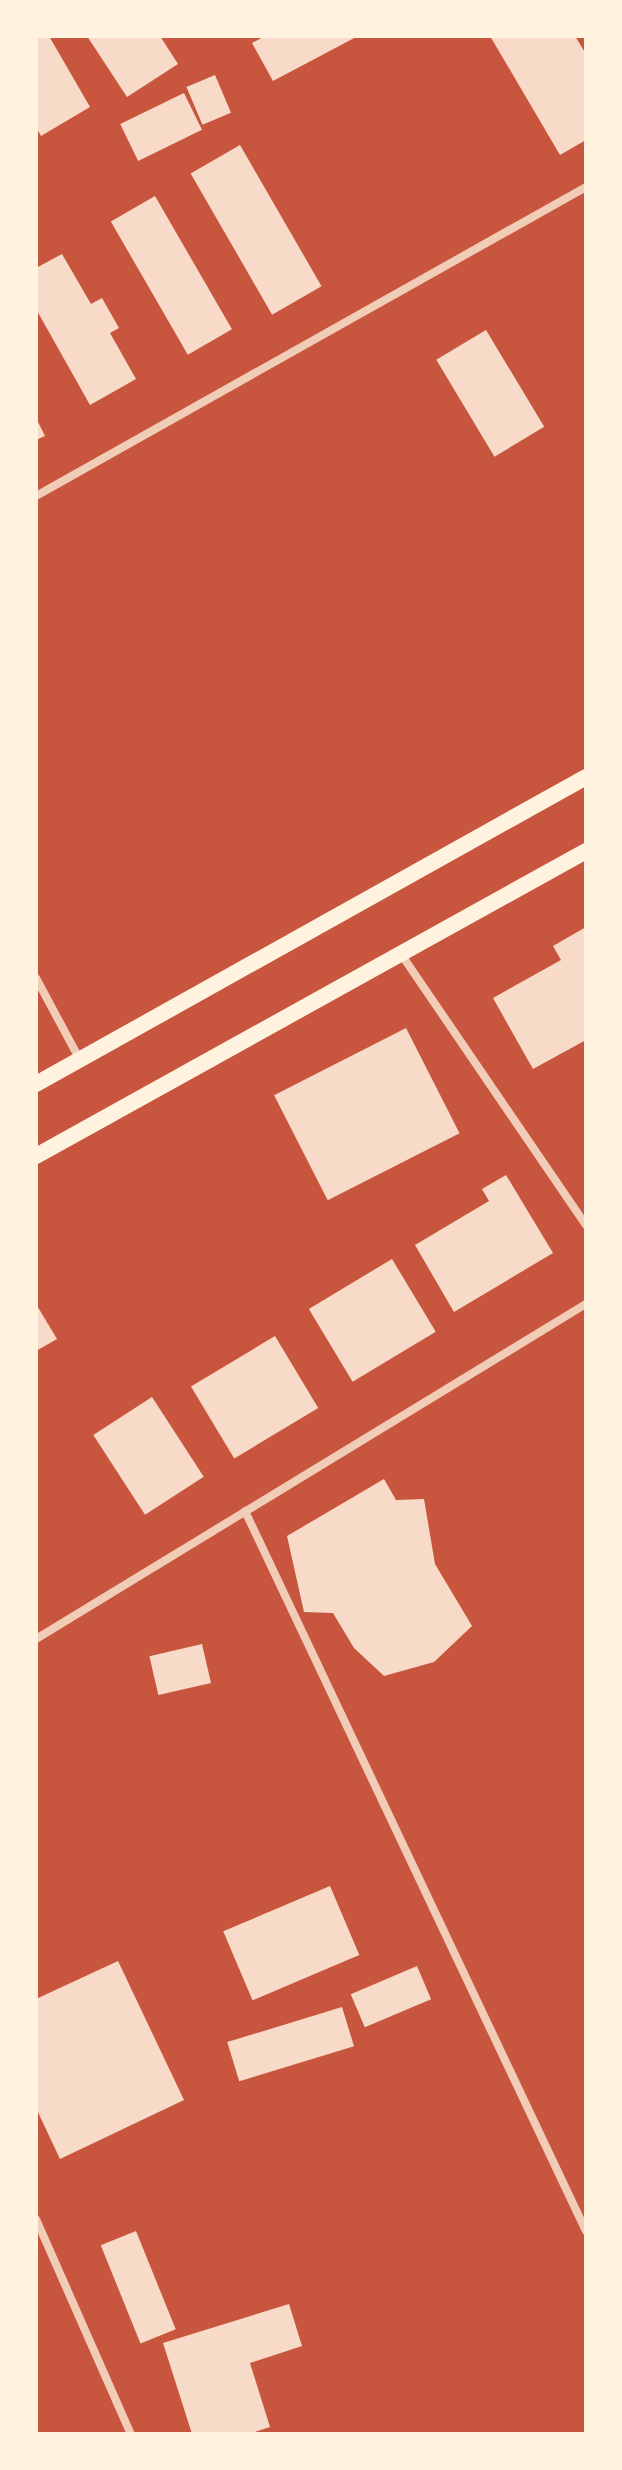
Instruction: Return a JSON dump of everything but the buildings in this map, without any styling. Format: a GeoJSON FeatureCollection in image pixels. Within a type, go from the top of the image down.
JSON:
{"type":"FeatureCollection","features":[{"type":"Feature","properties":{"kind":"main road"},"geometry":{"type":"LineString","coordinates":[[36,1084],[586,777]]}},
{"type":"Feature","properties":{"kind":"main road"},"geometry":{"type":"LineString","coordinates":[[36,1156],[586,851]]}},
{"type":"Feature","properties":{"kind":"street"},"geometry":{"type":"LineString","coordinates":[[36,496],[586,187]]}},
{"type":"Feature","properties":{"kind":"street"},"geometry":{"type":"LineString","coordinates":[[401,954],[586,1225]]}},
{"type":"Feature","properties":{"kind":"street"},"geometry":{"type":"LineString","coordinates":[[36,978],[80,1060]]}},
{"type":"Feature","properties":{"kind":"street"},"geometry":{"type":"LineString","coordinates":[[36,1639],[586,1304]]}},
{"type":"Feature","properties":{"kind":"street"},"geometry":{"type":"LineString","coordinates":[[245,1511],[586,2231]]}},
{"type":"Feature","properties":{"kind":"street"},"geometry":{"type":"LineString","coordinates":[[36,2219],[131,2434]]}}]}
